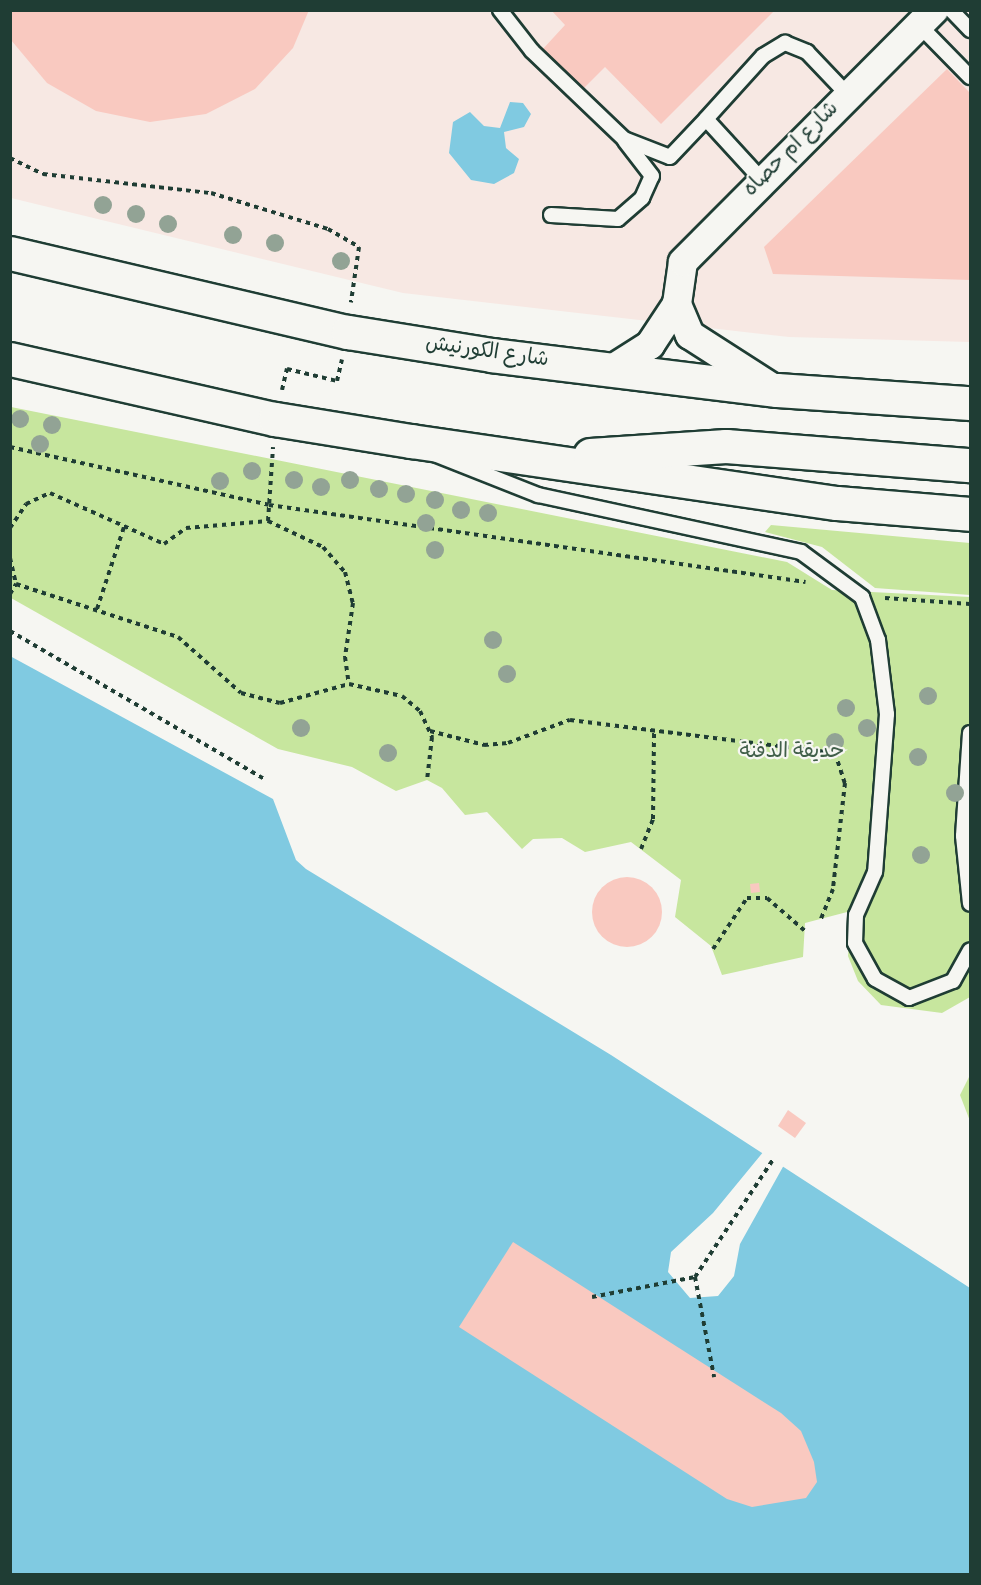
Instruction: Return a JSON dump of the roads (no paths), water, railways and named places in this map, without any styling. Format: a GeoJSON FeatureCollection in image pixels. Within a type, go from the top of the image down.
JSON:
{"type":"FeatureCollection","features":[{"type":"Feature","properties":{"kind":"main road","name":"شارع الكورنيش"},"geometry":{"type":"LineString","coordinates":[[10,253],[348,332],[609,371],[777,390],[970,403]]}},
{"type":"Feature","properties":{"kind":"main road"},"geometry":{"type":"LineString","coordinates":[[10,359],[275,419],[411,441],[837,503],[970,514]]}},
{"type":"Feature","properties":{"kind":"main road"},"geometry":{"type":"LineString","coordinates":[[550,461],[726,446],[970,465]]}},
{"type":"Feature","properties":{"kind":"street","name":"شارع ام حصاه"},"geometry":{"type":"LineString","coordinates":[[609,371],[650,345],[677,304],[683,262],[761,179],[927,18]]}},
{"type":"Feature","properties":{"kind":"street"},"geometry":{"type":"LineString","coordinates":[[677,304],[698,342],[777,390]]}},
{"type":"Feature","properties":{"kind":"lane"},"geometry":{"type":"LineString","coordinates":[[500,10],[532,51],[624,139],[652,176]]}},
{"type":"Feature","properties":{"kind":"lane"},"geometry":{"type":"LineString","coordinates":[[951,10],[970,30]]}},
{"type":"Feature","properties":{"kind":"lane"},"geometry":{"type":"LineString","coordinates":[[927,18],[970,77]]}},
{"type":"Feature","properties":{"kind":"lane"},"geometry":{"type":"LineString","coordinates":[[551,215],[618,219],[642,198],[652,176],[763,56],[785,43],[807,52],[848,95]]}},
{"type":"Feature","properties":{"kind":"lane"},"geometry":{"type":"LineString","coordinates":[[706,119],[761,179]]}},
{"type":"Feature","properties":{"kind":"lane"},"geometry":{"type":"LineString","coordinates":[[624,139],[670,157]]}},
{"type":"Feature","properties":{"kind":"lane"},"geometry":{"type":"LineString","coordinates":[[411,441],[489,480],[538,495],[801,552],[862,597],[878,640],[887,714],[875,872],[856,915],[855,943],[875,979],[909,998],[953,981],[970,950]]}},
{"type":"Feature","properties":{"kind":"lane"},"geometry":{"type":"LineString","coordinates":[[970,733],[963,836],[970,904]]}},
{"type":"Feature","properties":{"kind":"water"},"geometry":{"type":"Polygon","coordinates":[[[510,102],[523,103],[531,114],[524,127],[504,132],[506,148],[519,159],[514,173],[494,184],[471,180],[449,153],[453,122],[470,112],[484,126],[500,128],[510,102]]]}},
{"type":"Feature","properties":{"kind":"water"},"geometry":{"type":"Polygon","coordinates":[[[10,656],[273,799],[296,860],[306,869],[611,1055],[970,1288],[970,1574],[11,1574],[10,656]]]}},
{"type":"Feature","properties":{"kind":"park label","name":"حديقة الدفنة"},"geometry":{"type":"Point","coordinates":[792,753]}}]}
